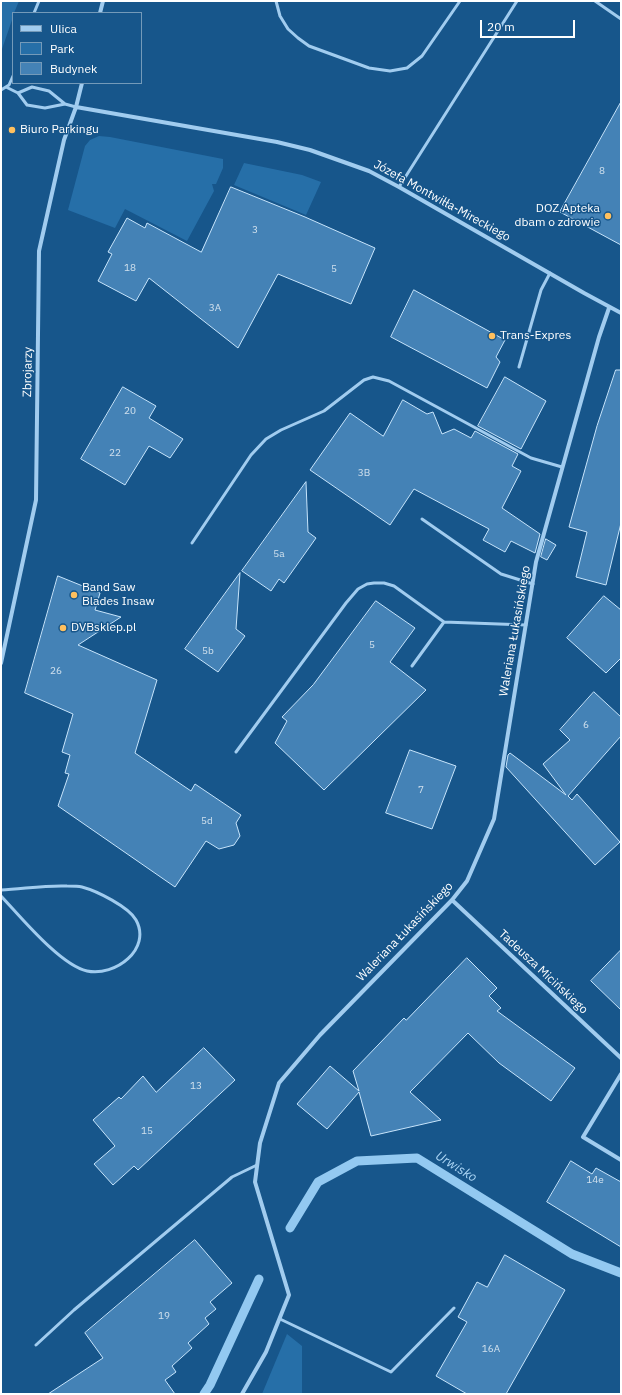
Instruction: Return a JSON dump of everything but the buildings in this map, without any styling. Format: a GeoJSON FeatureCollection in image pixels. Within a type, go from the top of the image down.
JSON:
{"type":"FeatureCollection","features":[{"type":"Feature","properties":{"kind":"street"},"geometry":{"type":"LineString","coordinates":[[100,12],[103,1]]}},
{"type":"Feature","properties":{"kind":"street","name":"Zbrojarzy"},"geometry":{"type":"LineString","coordinates":[[1,663],[36,500],[39,251],[64,140],[76,107],[82,84]]}},
{"type":"Feature","properties":{"kind":"street","name":"Józefa Montwiłła-Mireckiego"},"geometry":{"type":"LineString","coordinates":[[76,107],[277,142],[310,150],[369,171],[400,187],[609,308],[621,313]]}},
{"type":"Feature","properties":{"kind":"street","name":"Waleriana Łukasińskiego"},"geometry":{"type":"LineString","coordinates":[[242,1394],[266,1352],[289,1296],[254,1182],[260,1143],[279,1083],[320,1035],[452,900],[467,881],[494,819],[536,562],[599,337],[609,308]]}},
{"type":"Feature","properties":{"kind":"street","name":"Tadeusza Micińskiego"},"geometry":{"type":"LineString","coordinates":[[452,900],[621,1058]]}},
{"type":"Feature","properties":{"kind":"street"},"geometry":{"type":"LineString","coordinates":[[621,1074],[583,1137],[621,1160]]}},
{"type":"Feature","properties":{"kind":"lane"},"geometry":{"type":"LineString","coordinates":[[34,12],[39,1]]}},
{"type":"Feature","properties":{"kind":"lane"},"geometry":{"type":"LineString","coordinates":[[276,1],[280,16],[288,29],[310,46],[369,68],[390,71],[407,68],[422,56],[460,1]]}},
{"type":"Feature","properties":{"kind":"lane"},"geometry":{"type":"LineString","coordinates":[[400,187],[516,1]]}},
{"type":"Feature","properties":{"kind":"lane"},"geometry":{"type":"LineString","coordinates":[[595,1],[621,19]]}},
{"type":"Feature","properties":{"kind":"lane"},"geometry":{"type":"LineString","coordinates":[[1,90],[6,87],[12,78]]}},
{"type":"Feature","properties":{"kind":"lane"},"geometry":{"type":"LineString","coordinates":[[6,87],[18,93],[27,105],[45,108],[65,104]]}},
{"type":"Feature","properties":{"kind":"lane"},"geometry":{"type":"LineString","coordinates":[[18,93],[32,87],[38,88],[49,91],[65,104],[76,107]]}},
{"type":"Feature","properties":{"kind":"lane"},"geometry":{"type":"LineString","coordinates":[[519,367],[541,290],[550,273]]}},
{"type":"Feature","properties":{"kind":"lane"},"geometry":{"type":"LineString","coordinates":[[192,543],[251,455],[266,439],[281,430],[324,411],[364,380],[373,377],[389,381],[531,458],[562,467]]}},
{"type":"Feature","properties":{"kind":"lane"},"geometry":{"type":"LineString","coordinates":[[422,519],[501,574],[533,584]]}},
{"type":"Feature","properties":{"kind":"lane"},"geometry":{"type":"LineString","coordinates":[[236,752],[346,603],[358,589],[374,582],[394,586],[444,622],[526,625]]}},
{"type":"Feature","properties":{"kind":"lane"},"geometry":{"type":"LineString","coordinates":[[412,666],[444,622]]}},
{"type":"Feature","properties":{"kind":"lane"},"geometry":{"type":"LineString","coordinates":[[1,890],[57,886],[82,887],[104,895],[122,907],[136,919],[140,936],[135,949],[128,960],[112,969],[98,972],[86,971],[70,963],[49,947],[1,896]]}},
{"type":"Feature","properties":{"kind":"lane"},"geometry":{"type":"LineString","coordinates":[[36,1345],[74,1310],[232,1177],[257,1165]]}},
{"type":"Feature","properties":{"kind":"lane"},"geometry":{"type":"LineString","coordinates":[[280,1319],[391,1372],[454,1308]]}},
{"type":"Feature","properties":{"kind":"green space"},"geometry":{"type":"Polygon","coordinates":[[[1,1],[19,1],[14,12],[12,12],[12,20],[1,52],[1,1]]]}},
{"type":"Feature","properties":{"kind":"green space"},"geometry":{"type":"Polygon","coordinates":[[[99,136],[223,159],[223,168],[216,184],[212,184],[214,191],[187,241],[125,209],[115,228],[68,210],[85,146],[90,140],[99,136]]]}},
{"type":"Feature","properties":{"kind":"green space"},"geometry":{"type":"Polygon","coordinates":[[[244,163],[302,175],[321,182],[306,215],[234,185],[244,163]]]}},
{"type":"Feature","properties":{"kind":"green space"},"geometry":{"type":"Polygon","coordinates":[[[287,1334],[302,1346],[302,1394],[262,1394],[287,1334]]]}},
{"type":"Feature","properties":{"kind":"waterway","name":"Urwisko"},"geometry":{"type":"LineString","coordinates":[[290,1228],[318,1182],[357,1161],[417,1158],[572,1254],[621,1273]]}},
{"type":"Feature","properties":{"kind":"waterway","name":"Urwisko"},"geometry":{"type":"LineString","coordinates":[[204,1394],[210,1385],[259,1279]]}},
{"type":"Feature","properties":{"kind":"place","name":"Biuro Parkingu"},"geometry":{"type":"Point","coordinates":[12,130]}},
{"type":"Feature","properties":{"kind":"place","name":"DOZ Apteka dbam o zdrowie"},"geometry":{"type":"Point","coordinates":[608,216]}},
{"type":"Feature","properties":{"kind":"place","name":"Trans-Expres"},"geometry":{"type":"Point","coordinates":[492,336]}},
{"type":"Feature","properties":{"kind":"place","name":"Band Saw Blades Insaw"},"geometry":{"type":"Point","coordinates":[74,595]}},
{"type":"Feature","properties":{"kind":"place","name":"DVBsklep.pl"},"geometry":{"type":"Point","coordinates":[63,628]}}]}
